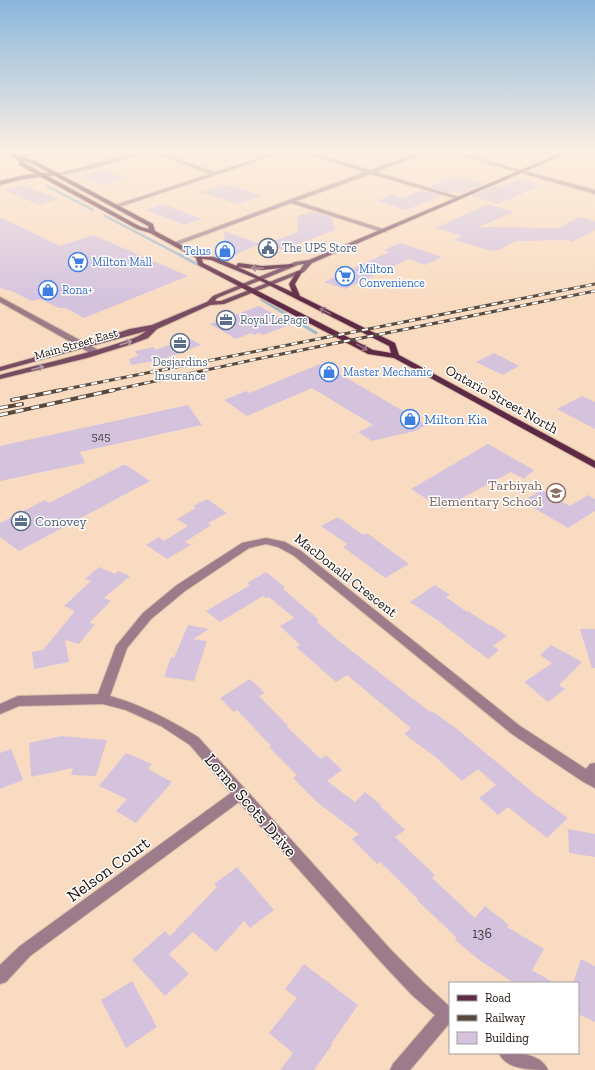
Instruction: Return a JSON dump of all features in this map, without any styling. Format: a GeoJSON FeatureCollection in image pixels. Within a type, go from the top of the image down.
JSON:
{"type":"FeatureCollection","features":[{"type":"Feature","properties":{"kind":"main road"},"geometry":{"type":"LineString","coordinates":[[88,201],[139,228],[152,232],[199,257],[212,258],[223,262],[262,268],[291,265]]}},
{"type":"Feature","properties":{"kind":"main road"},"geometry":{"type":"LineString","coordinates":[[107,201],[151,224],[152,232]]}},
{"type":"Feature","properties":{"kind":"main road","name":"Main Street East"},"geometry":{"type":"LineString","coordinates":[[209,303],[215,297],[242,285],[291,265],[310,262],[452,201]]}},
{"type":"Feature","properties":{"kind":"main road","name":"Ontario Street North"},"geometry":{"type":"LineString","coordinates":[[199,257],[200,264],[370,352],[396,356],[595,465]]}},
{"type":"Feature","properties":{"kind":"main road","name":"Ontario Street North"},"geometry":{"type":"LineString","coordinates":[[223,262],[259,278],[392,345],[396,356]]}},
{"type":"Feature","properties":{"kind":"main road","name":"Main Street East"},"geometry":{"type":"LineString","coordinates":[[0,369],[86,346],[133,331],[154,327],[209,303],[222,302],[254,291],[299,272],[310,262]]}},
{"type":"Feature","properties":{"kind":"main road"},"geometry":{"type":"LineString","coordinates":[[297,297],[292,284],[299,272]]}},
{"type":"Feature","properties":{"kind":"main road","name":"Main Street East"},"geometry":{"type":"LineString","coordinates":[[0,377],[95,352],[145,336],[154,327]]}},
{"type":"Feature","properties":{"kind":"street"},"geometry":{"type":"LineString","coordinates":[[117,206],[133,201]]}},
{"type":"Feature","properties":{"kind":"street"},"geometry":{"type":"LineString","coordinates":[[175,244],[290,201],[384,231]]}},
{"type":"Feature","properties":{"kind":"street"},"geometry":{"type":"LineString","coordinates":[[0,299],[95,352]]}},
{"type":"Feature","properties":{"kind":"street","name":"MacDonald Crescent"},"geometry":{"type":"LineString","coordinates":[[103,700],[108,682],[122,646],[147,616],[181,588],[246,545],[266,541],[281,544],[297,554],[516,730],[592,776]]}},
{"type":"Feature","properties":{"kind":"street","name":"Lorne Scots Drive"},"geometry":{"type":"LineString","coordinates":[[0,709],[18,702],[103,700],[129,706],[165,723],[194,741],[386,956],[448,1017]]}},
{"type":"Feature","properties":{"kind":"street","name":"Nelson Court"},"geometry":{"type":"LineString","coordinates":[[0,976],[25,951],[240,794]]}},
{"type":"Feature","properties":{"kind":"street"},"geometry":{"type":"LineString","coordinates":[[399,1070],[448,1017]]}},
{"type":"Feature","properties":{"kind":"street"},"geometry":{"type":"LineString","coordinates":[[509,1054],[540,1070]]}},
{"type":"Feature","properties":{"kind":"building"},"geometry":{"type":"Polygon","coordinates":[[[29,201],[52,201],[38,205],[29,201]]]}},
{"type":"Feature","properties":{"kind":"building"},"geometry":{"type":"Polygon","coordinates":[[[228,201],[247,201],[238,204],[228,201]]]}},
{"type":"Feature","properties":{"kind":"building"},"geometry":{"type":"Polygon","coordinates":[[[377,201],[429,201],[406,210],[377,201]]]}},
{"type":"Feature","properties":{"kind":"building"},"geometry":{"type":"Polygon","coordinates":[[[489,201],[506,201],[499,204],[489,201]]]}},
{"type":"Feature","properties":{"kind":"building"},"geometry":{"type":"Polygon","coordinates":[[[163,204],[201,219],[184,225],[146,210],[163,204]]]}},
{"type":"Feature","properties":{"kind":"building"},"geometry":{"type":"Polygon","coordinates":[[[488,204],[514,212],[478,227],[559,228],[579,217],[595,221],[595,230],[572,242],[567,240],[515,241],[499,250],[493,251],[454,240],[462,236],[436,228],[488,204]]]}},
{"type":"Feature","properties":{"kind":"building"},"geometry":{"type":"Polygon","coordinates":[[[312,211],[332,218],[335,230],[282,250],[268,243],[298,232],[297,216],[312,211]]]}},
{"type":"Feature","properties":{"kind":"building","name":"Milton Mall"},"geometry":{"type":"Polygon","coordinates":[[[0,217],[60,246],[93,235],[188,276],[84,318],[66,308],[59,308],[40,299],[32,301],[0,287],[0,217]]]}},
{"type":"Feature","properties":{"kind":"building"},"geometry":{"type":"Polygon","coordinates":[[[224,231],[260,244],[227,258],[224,231]]]}},
{"type":"Feature","properties":{"kind":"building"},"geometry":{"type":"Polygon","coordinates":[[[400,243],[442,257],[425,265],[409,259],[345,289],[324,282],[389,252],[384,250],[400,243]]]}},
{"type":"Feature","properties":{"kind":"building"},"geometry":{"type":"Polygon","coordinates":[[[259,306],[292,324],[263,335],[259,333],[254,335],[251,333],[236,339],[210,324],[259,306]]]}},
{"type":"Feature","properties":{"kind":"building"},"geometry":{"type":"Polygon","coordinates":[[[189,338],[201,345],[161,360],[131,365],[129,359],[138,356],[135,351],[154,347],[155,350],[189,338]]]}},
{"type":"Feature","properties":{"kind":"building"},"geometry":{"type":"Polygon","coordinates":[[[494,353],[519,366],[503,375],[476,362],[494,353]]]}},
{"type":"Feature","properties":{"kind":"building"},"geometry":{"type":"Polygon","coordinates":[[[320,364],[427,425],[415,431],[372,441],[358,432],[373,425],[312,388],[247,416],[224,400],[246,391],[249,393],[320,364]]]}},
{"type":"Feature","properties":{"kind":"building"},"geometry":{"type":"Polygon","coordinates":[[[582,396],[595,402],[595,429],[557,409],[582,396]]]}},
{"type":"Feature","properties":{"kind":"building"},"geometry":{"type":"Polygon","coordinates":[[[188,405],[202,425],[80,452],[85,463],[0,481],[0,446],[188,405]]]}},
{"type":"Feature","properties":{"kind":"building"},"geometry":{"type":"Polygon","coordinates":[[[488,444],[534,470],[524,479],[511,472],[442,509],[411,489],[488,444]]]}},
{"type":"Feature","properties":{"kind":"building"},"geometry":{"type":"Polygon","coordinates":[[[123,465],[126,465],[150,481],[19,551],[0,537],[0,523],[45,500],[49,503],[123,465]]]}},
{"type":"Feature","properties":{"kind":"building"},"geometry":{"type":"Polygon","coordinates":[[[542,490],[570,506],[588,495],[595,499],[595,511],[568,528],[522,501],[542,490]]]}},
{"type":"Feature","properties":{"kind":"building"},"geometry":{"type":"Polygon","coordinates":[[[207,499],[227,513],[208,523],[211,525],[185,542],[191,545],[167,559],[146,545],[159,537],[164,541],[188,526],[177,519],[196,508],[193,506],[207,499]]]}},
{"type":"Feature","properties":{"kind":"building"},"geometry":{"type":"Polygon","coordinates":[[[338,517],[363,535],[367,533],[409,564],[385,578],[343,547],[347,544],[321,526],[338,517]]]}},
{"type":"Feature","properties":{"kind":"building"},"geometry":{"type":"Polygon","coordinates":[[[99,567],[115,574],[118,571],[130,576],[104,598],[111,601],[89,623],[95,624],[79,644],[65,640],[69,662],[34,669],[32,652],[43,650],[75,611],[64,606],[91,581],[85,579],[99,567]]]}},
{"type":"Feature","properties":{"kind":"building"},"geometry":{"type":"Polygon","coordinates":[[[266,572],[285,587],[283,589],[319,620],[316,621],[339,641],[430,712],[432,711],[457,729],[536,795],[568,818],[547,838],[508,807],[498,815],[479,798],[496,785],[478,769],[462,781],[433,755],[404,734],[411,728],[347,675],[336,682],[296,647],[300,645],[280,626],[294,618],[269,597],[266,598],[263,596],[220,622],[206,611],[250,585],[247,583],[266,572]]]}},
{"type":"Feature","properties":{"kind":"building"},"geometry":{"type":"Polygon","coordinates":[[[435,585],[450,595],[446,597],[467,612],[468,611],[489,625],[490,624],[507,636],[493,646],[499,650],[488,659],[437,620],[410,602],[435,585]]]}},
{"type":"Feature","properties":{"kind":"building"},"geometry":{"type":"Polygon","coordinates":[[[188,625],[209,629],[193,639],[207,641],[194,681],[164,677],[171,657],[174,658],[188,625]]]}},
{"type":"Feature","properties":{"kind":"building"},"geometry":{"type":"Polygon","coordinates":[[[580,629],[595,629],[595,668],[592,668],[580,629]]]}},
{"type":"Feature","properties":{"kind":"building"},"geometry":{"type":"Polygon","coordinates":[[[551,645],[582,662],[559,685],[565,689],[548,702],[524,682],[552,663],[540,655],[551,645]]]}},
{"type":"Feature","properties":{"kind":"building"},"geometry":{"type":"Polygon","coordinates":[[[250,679],[265,693],[259,696],[288,726],[287,727],[321,759],[326,755],[342,770],[327,781],[355,802],[365,792],[381,805],[380,806],[405,830],[395,837],[435,875],[432,878],[475,918],[485,906],[509,925],[507,927],[544,949],[532,970],[552,982],[512,982],[482,962],[455,940],[457,938],[417,900],[418,899],[380,862],[377,864],[352,839],[359,834],[317,802],[293,778],[297,775],[269,747],[271,746],[237,710],[234,712],[220,698],[250,679]]]}},
{"type":"Feature","properties":{"kind":"building"},"geometry":{"type":"Polygon","coordinates":[[[61,736],[107,740],[96,776],[71,775],[73,768],[31,777],[29,743],[61,736]]]}},
{"type":"Feature","properties":{"kind":"building"},"geometry":{"type":"Polygon","coordinates":[[[11,749],[23,780],[0,789],[0,753],[11,749]]]}},
{"type":"Feature","properties":{"kind":"building"},"geometry":{"type":"Polygon","coordinates":[[[126,753],[152,764],[148,769],[172,782],[136,823],[116,811],[127,799],[99,786],[126,753]]]}},
{"type":"Feature","properties":{"kind":"building"},"geometry":{"type":"Polygon","coordinates":[[[568,829],[595,834],[595,857],[569,853],[568,829]]]}},
{"type":"Feature","properties":{"kind":"building"},"geometry":{"type":"Polygon","coordinates":[[[237,867],[274,910],[250,928],[244,921],[216,952],[193,932],[169,954],[189,974],[165,996],[132,960],[165,931],[170,936],[217,887],[214,884],[237,867]]]}},
{"type":"Feature","properties":{"kind":"building"},"geometry":{"type":"Polygon","coordinates":[[[581,959],[595,966],[595,1022],[579,1014],[579,982],[573,982],[581,959]]]}},
{"type":"Feature","properties":{"kind":"building"},"geometry":{"type":"Polygon","coordinates":[[[304,964],[358,1005],[314,1070],[280,1070],[293,1053],[269,1033],[297,998],[285,989],[304,964]]]}},
{"type":"Feature","properties":{"kind":"building"},"geometry":{"type":"Polygon","coordinates":[[[132,981],[157,1027],[126,1048],[101,1000],[132,981]]]}},
{"type":"Feature","properties":{"kind":"waterway"},"geometry":{"type":"LineString","coordinates":[[76,201],[93,210]]}},
{"type":"Feature","properties":{"kind":"waterway"},"geometry":{"type":"LineString","coordinates":[[105,216],[182,256]]}},
{"type":"Feature","properties":{"kind":"waterway"},"geometry":{"type":"LineString","coordinates":[[180,255],[202,267]]}},
{"type":"Feature","properties":{"kind":"waterway"},"geometry":{"type":"LineString","coordinates":[[261,299],[316,333]]}},
{"type":"Feature","properties":{"kind":"railway"},"geometry":{"type":"LineString","coordinates":[[60,390],[595,284]]}},
{"type":"Feature","properties":{"kind":"railway"},"geometry":{"type":"LineString","coordinates":[[109,391],[257,359],[595,291]]}},
{"type":"Feature","properties":{"kind":"railway"},"geometry":{"type":"LineString","coordinates":[[12,400],[60,390]]}},
{"type":"Feature","properties":{"kind":"railway"},"geometry":{"type":"LineString","coordinates":[[0,415],[114,390]]}},
{"type":"Feature","properties":{"kind":"railway"},"geometry":{"type":"LineString","coordinates":[[0,408],[22,404]]}},
{"type":"Feature","properties":{"kind":"place","name":"The UPS Store"},"geometry":{"type":"Point","coordinates":[268,248]}},
{"type":"Feature","properties":{"kind":"place","name":"Telus"},"geometry":{"type":"Point","coordinates":[225,251]}},
{"type":"Feature","properties":{"kind":"place","name":"Milton Mall"},"geometry":{"type":"Point","coordinates":[78,262]}},
{"type":"Feature","properties":{"kind":"place","name":"Milton Convenience"},"geometry":{"type":"Point","coordinates":[345,276]}},
{"type":"Feature","properties":{"kind":"place","name":"Rona+"},"geometry":{"type":"Point","coordinates":[48,290]}},
{"type":"Feature","properties":{"kind":"place","name":"Royal LePage"},"geometry":{"type":"Point","coordinates":[226,320]}},
{"type":"Feature","properties":{"kind":"place","name":"Desjardins Insurance"},"geometry":{"type":"Point","coordinates":[180,343]}},
{"type":"Feature","properties":{"kind":"place","name":"Master Mechanic"},"geometry":{"type":"Point","coordinates":[329,372]}},
{"type":"Feature","properties":{"kind":"place","name":"Milton Kia"},"geometry":{"type":"Point","coordinates":[410,419]}},
{"type":"Feature","properties":{"kind":"place","name":"Tarbiyah Elementary School"},"geometry":{"type":"Point","coordinates":[556,493]}},
{"type":"Feature","properties":{"kind":"place","name":"Conovey"},"geometry":{"type":"Point","coordinates":[21,521]}}]}
